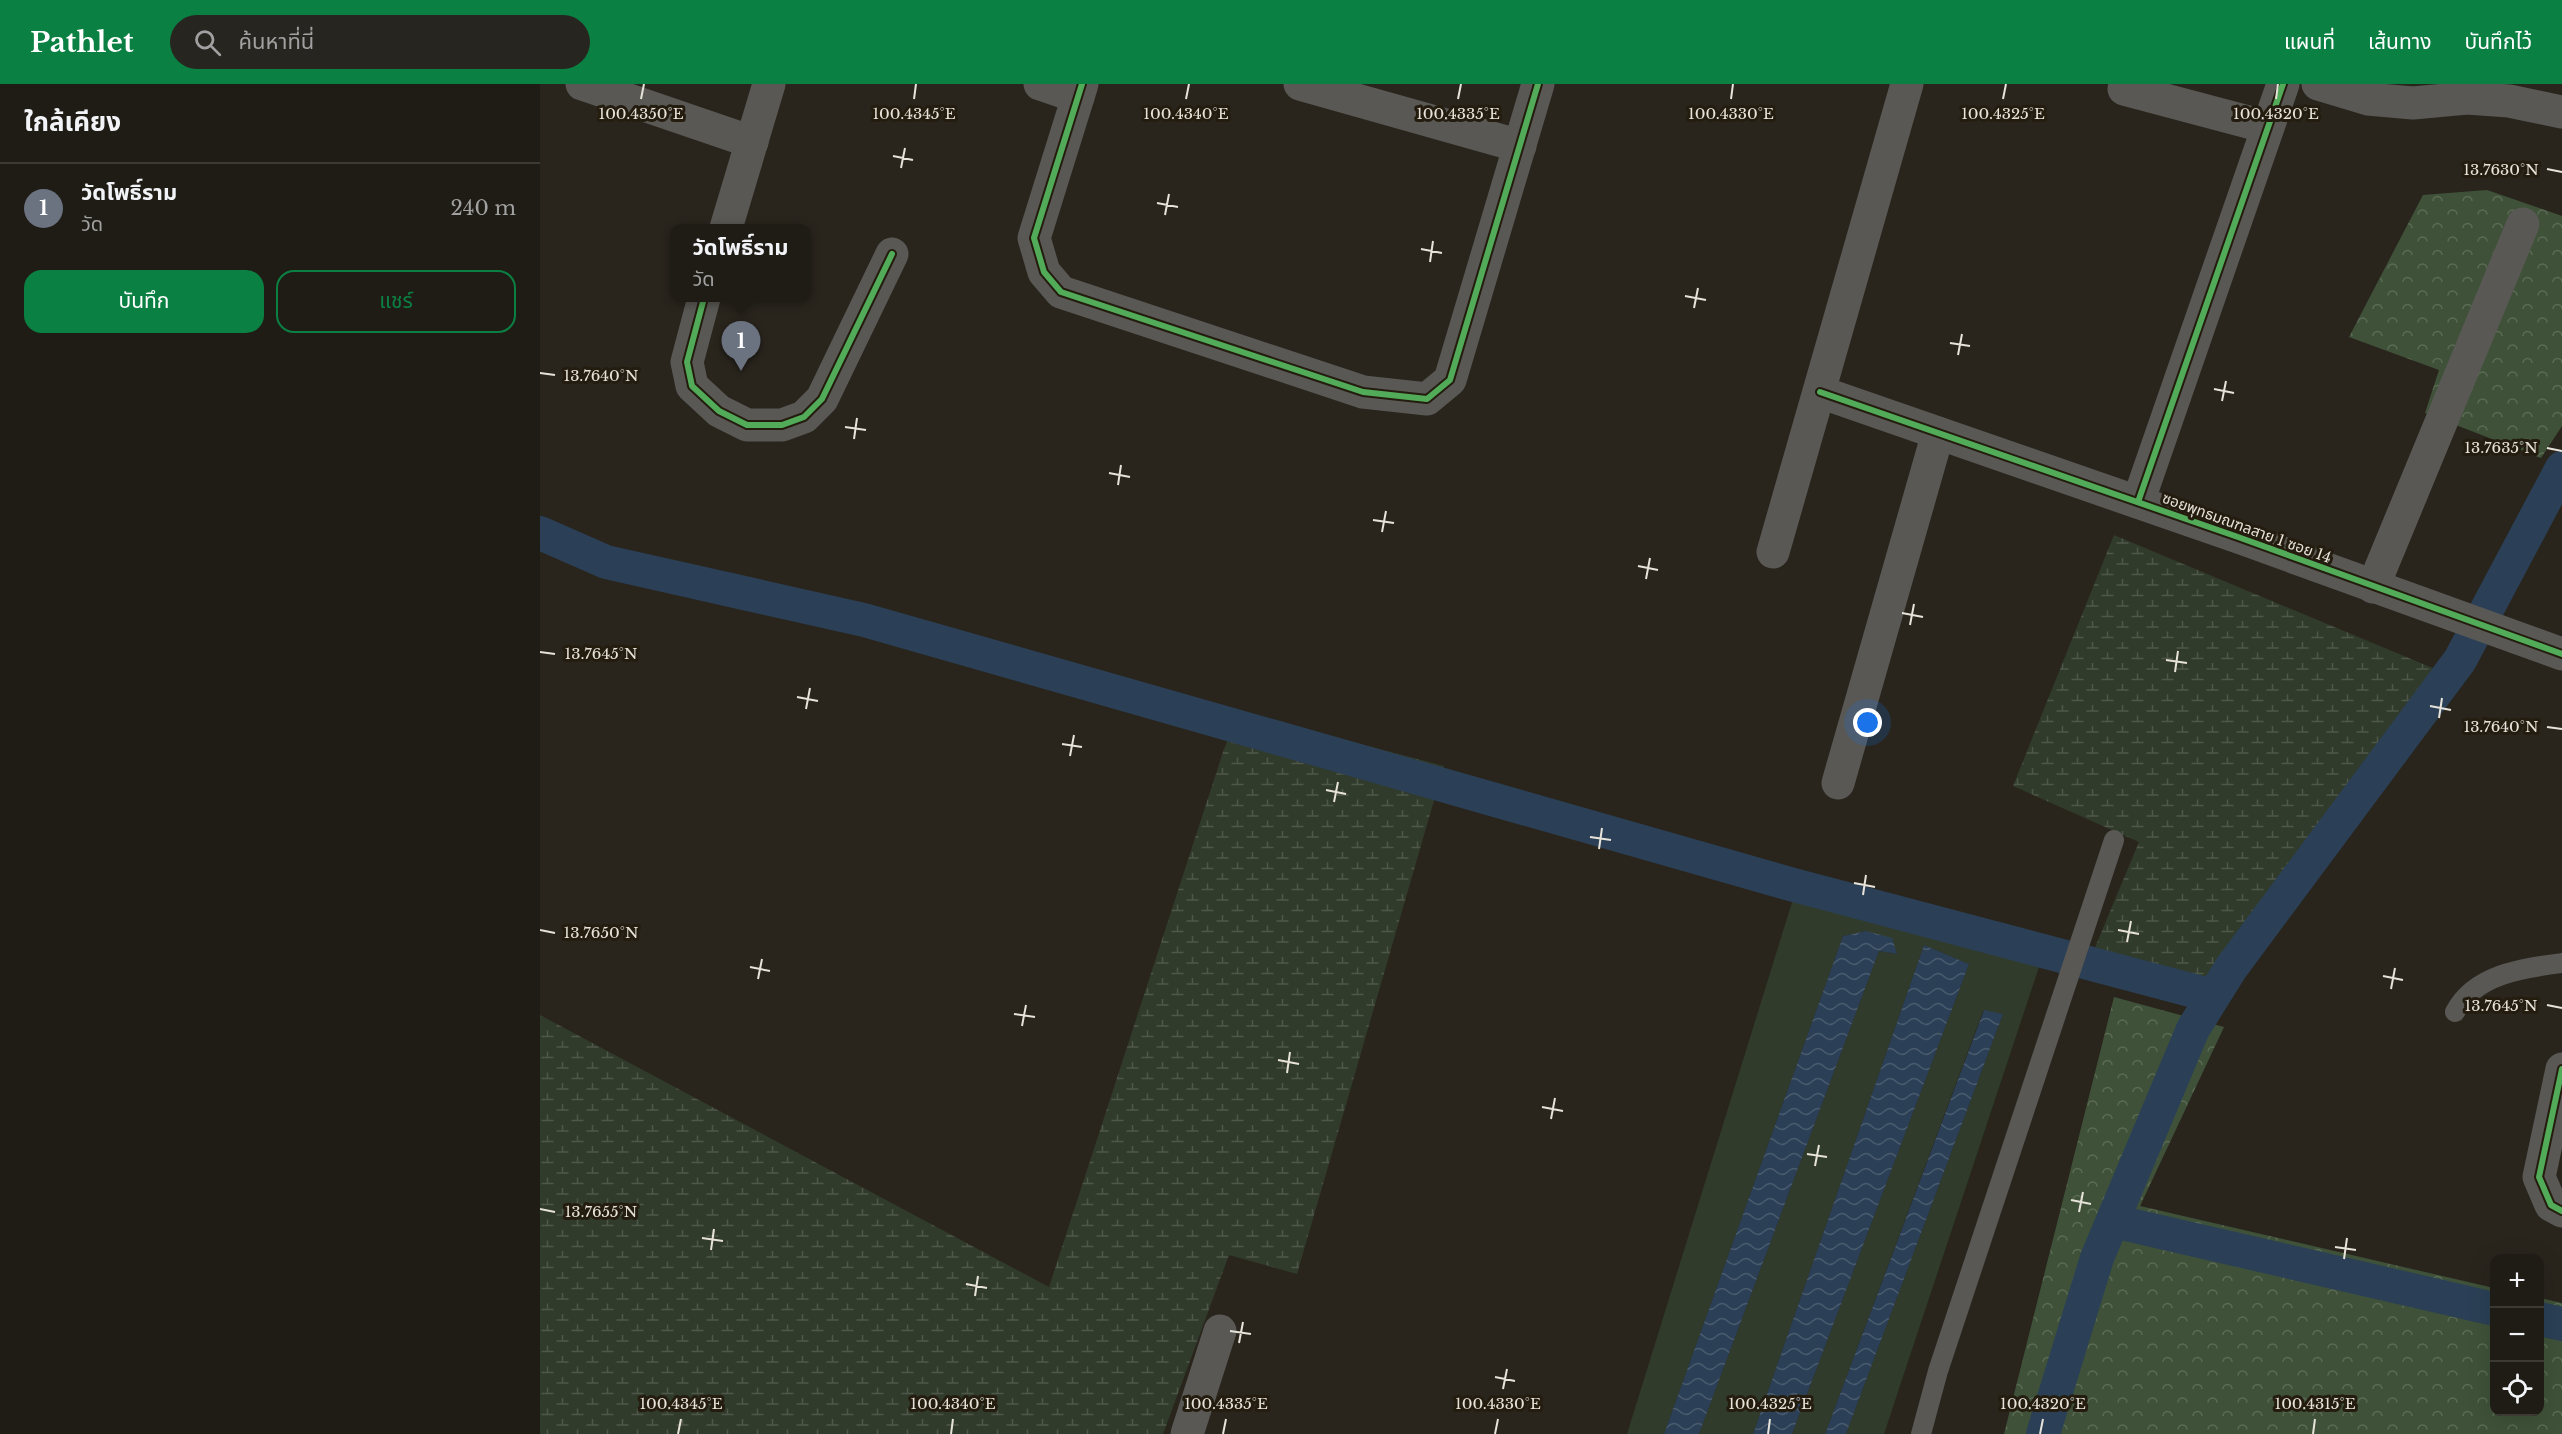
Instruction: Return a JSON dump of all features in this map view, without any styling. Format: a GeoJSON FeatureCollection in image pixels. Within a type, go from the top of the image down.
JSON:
{"type":"FeatureCollection","features":[{"type":"Feature","properties":{"kind":"street"},"geometry":{"type":"LineString","coordinates":[[582,84],[752,142]]}},
{"type":"Feature","properties":{"kind":"street"},"geometry":{"type":"LineString","coordinates":[[727,224],[769,84]]}},
{"type":"Feature","properties":{"kind":"street"},"geometry":{"type":"LineString","coordinates":[[1040,84],[1080,91],[1034,237],[1044,272],[1061,292],[1363,392],[1427,399],[1450,380],[1538,84]]}},
{"type":"Feature","properties":{"kind":"street"},"geometry":{"type":"LineString","coordinates":[[1300,84],[1520,146]]}},
{"type":"Feature","properties":{"kind":"street"},"geometry":{"type":"LineString","coordinates":[[1773,552],[1907,84]]}},
{"type":"Feature","properties":{"kind":"street"},"geometry":{"type":"LineString","coordinates":[[2138,502],[2283,84]]}},
{"type":"Feature","properties":{"kind":"street"},"geometry":{"type":"LineString","coordinates":[[2318,84],[2368,99],[2413,103],[2467,98],[2508,101],[2562,112]]}},
{"type":"Feature","properties":{"kind":"street"},"geometry":{"type":"LineString","coordinates":[[2124,89],[2267,127]]}},
{"type":"Feature","properties":{"kind":"street"},"geometry":{"type":"LineString","coordinates":[[2373,587],[2523,224]]}},
{"type":"Feature","properties":{"kind":"street"},"geometry":{"type":"LineString","coordinates":[[703,302],[687,362],[692,386],[719,411],[747,426],[782,425],[804,417],[822,399],[892,254]]}},
{"type":"Feature","properties":{"kind":"street","name":"ซอยพุทธมณฑลสาย 1 ซอย 14"},"geometry":{"type":"LineString","coordinates":[[1820,392],[2138,502],[2562,654]]}},
{"type":"Feature","properties":{"kind":"street"},"geometry":{"type":"LineString","coordinates":[[1838,783],[1938,433]]}},
{"type":"Feature","properties":{"kind":"street"},"geometry":{"type":"LineString","coordinates":[[2562,1069],[2539,1177],[2551,1205],[2562,1211]]}},
{"type":"Feature","properties":{"kind":"street"},"geometry":{"type":"LineString","coordinates":[[1187,1434],[1220,1331]]}},
{"type":"Feature","properties":{"kind":"lane"},"geometry":{"type":"LineString","coordinates":[[1921,1434],[1938,1371],[2114,840]]}},
{"type":"Feature","properties":{"kind":"lane"},"geometry":{"type":"LineString","coordinates":[[2455,1012],[2462,999],[2472,989],[2496,977],[2562,963]]}},
{"type":"Feature","properties":{"kind":"green space"},"geometry":{"type":"Polygon","coordinates":[[[2487,190],[2562,216],[2562,426],[2541,458],[2425,413],[2439,370],[2349,337],[2423,195],[2487,190]]]}},
{"type":"Feature","properties":{"kind":"green space"},"geometry":{"type":"Polygon","coordinates":[[[2114,535],[2435,669],[2204,985],[2091,957],[2139,842],[2013,786],[2114,535]]]}},
{"type":"Feature","properties":{"kind":"green space"},"geometry":{"type":"Polygon","coordinates":[[[1239,712],[1444,766],[1297,1274],[1229,1255],[1163,1434],[540,1434],[540,1015],[1049,1287],[1224,749],[1239,712]]]}},
{"type":"Feature","properties":{"kind":"green space"},"geometry":{"type":"Polygon","coordinates":[[[1793,899],[2039,967],[1884,1434],[1846,1434],[2003,1014],[1983,1011],[1825,1434],[1792,1434],[1969,964],[1924,945],[1753,1434],[1699,1434],[1879,951],[1896,954],[1866,931],[1843,936],[1664,1434],[1627,1434],[1793,899]]]}},
{"type":"Feature","properties":{"kind":"green space"},"geometry":{"type":"Polygon","coordinates":[[[2114,997],[2224,1027],[2140,1206],[2490,1287],[2490,1416],[2544,1416],[2544,1299],[2562,1303],[2562,1434],[2004,1434],[2114,997]]]}},
{"type":"Feature","properties":{"kind":"water"},"geometry":{"type":"Polygon","coordinates":[[[1866,931],[1892,938],[1897,954],[1879,951],[1699,1434],[1664,1434],[1843,936],[1866,931]]]}},
{"type":"Feature","properties":{"kind":"water"},"geometry":{"type":"Polygon","coordinates":[[[1924,945],[1969,964],[1792,1434],[1753,1434],[1924,945]]]}},
{"type":"Feature","properties":{"kind":"water"},"geometry":{"type":"Polygon","coordinates":[[[1984,1010],[2003,1014],[1846,1434],[1825,1434],[1984,1010]]]}},
{"type":"Feature","properties":{"kind":"waterway"},"geometry":{"type":"LineString","coordinates":[[2043,1434],[2097,1258],[2193,1029],[2231,968],[2460,660],[2562,468]]}},
{"type":"Feature","properties":{"kind":"waterway"},"geometry":{"type":"LineString","coordinates":[[540,533],[606,562],[864,620],[1790,884],[2213,996]]}},
{"type":"Feature","properties":{"kind":"waterway"},"geometry":{"type":"LineString","coordinates":[[2113,1221],[2490,1308]]}},
{"type":"Feature","properties":{"kind":"waterway"},"geometry":{"type":"LineString","coordinates":[[2544,1320],[2562,1324]]}},
{"type":"Feature","properties":{"kind":"cycle path"},"geometry":{"type":"LineString","coordinates":[[1082,84],[1034,238],[1044,272],[1061,292],[1363,392],[1427,399],[1450,380],[1538,84]]}},
{"type":"Feature","properties":{"kind":"cycle path"},"geometry":{"type":"LineString","coordinates":[[2138,502],[2283,84]]}},
{"type":"Feature","properties":{"kind":"cycle path"},"geometry":{"type":"LineString","coordinates":[[703,302],[687,362],[692,386],[719,411],[747,425],[782,425],[804,417],[822,399],[892,254]]}},
{"type":"Feature","properties":{"kind":"cycle path"},"geometry":{"type":"LineString","coordinates":[[1820,392],[2238,537],[2562,654]]}},
{"type":"Feature","properties":{"kind":"cycle path"},"geometry":{"type":"LineString","coordinates":[[2562,1069],[2539,1177],[2551,1205],[2562,1211]]}},
{"type":"Feature","properties":{"kind":"place","name":"วัดโพธิ์ราม"},"geometry":{"type":"Point","coordinates":[741,371]}}]}
